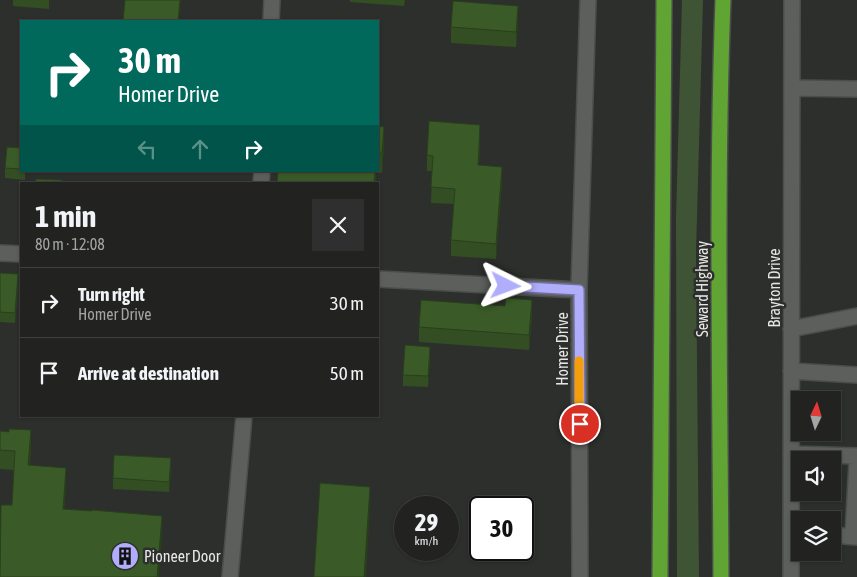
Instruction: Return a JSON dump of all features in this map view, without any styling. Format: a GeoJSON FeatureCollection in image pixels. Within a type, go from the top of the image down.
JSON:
{"type":"FeatureCollection","features":[{"type":"Feature","properties":{"kind":"highway"},"geometry":{"type":"LineString","coordinates":[[660,577],[664,0]]}},
{"type":"Feature","properties":{"kind":"highway","name":"Seward Highway"},"geometry":{"type":"LineString","coordinates":[[721,577],[719,220],[723,0]]}},
{"type":"Feature","properties":{"kind":"highway"},"geometry":{"type":"LineString","coordinates":[[721,60],[727,0]]}},
{"type":"Feature","properties":{"kind":"street"},"geometry":{"type":"LineString","coordinates":[[271,20],[272,0]]}},
{"type":"Feature","properties":{"kind":"street","name":"Homer Drive"},"geometry":{"type":"LineString","coordinates":[[580,577],[579,290],[588,0]]}},
{"type":"Feature","properties":{"kind":"street","name":"Brayton Drive"},"geometry":{"type":"LineString","coordinates":[[791,451],[792,0]]}},
{"type":"Feature","properties":{"kind":"street"},"geometry":{"type":"LineString","coordinates":[[792,88],[857,89]]}},
{"type":"Feature","properties":{"kind":"street"},"geometry":{"type":"LineString","coordinates":[[0,253],[20,254]]}},
{"type":"Feature","properties":{"kind":"street"},"geometry":{"type":"LineString","coordinates":[[379,279],[579,290]]}},
{"type":"Feature","properties":{"kind":"street"},"geometry":{"type":"LineString","coordinates":[[792,329],[857,316]]}},
{"type":"Feature","properties":{"kind":"street"},"geometry":{"type":"LineString","coordinates":[[791,371],[857,375]]}},
{"type":"Feature","properties":{"kind":"street"},"geometry":{"type":"LineString","coordinates":[[230,577],[244,417]]}},
{"type":"Feature","properties":{"kind":"street"},"geometry":{"type":"LineString","coordinates":[[841,456],[857,456]]}},
{"type":"Feature","properties":{"kind":"street"},"geometry":{"type":"LineString","coordinates":[[841,535],[855,536],[857,463]]}},
{"type":"Feature","properties":{"kind":"street","name":"Brayton Drive"},"geometry":{"type":"LineString","coordinates":[[791,577],[792,561]]}},
{"type":"Feature","properties":{"kind":"green space"},"geometry":{"type":"Polygon","coordinates":[[[682,0],[703,0],[696,253],[699,577],[677,577],[676,217],[682,0]]]}},
{"type":"Feature","properties":{"kind":"building"},"geometry":{"type":"Polygon","coordinates":[[[125,0],[180,0],[178,20],[123,20],[125,0]]]}},
{"type":"Feature","properties":{"kind":"building"},"geometry":{"type":"Polygon","coordinates":[[[453,1],[518,6],[516,32],[451,27],[453,1]]]}},
{"type":"Feature","properties":{"kind":"building"},"geometry":{"type":"Polygon","coordinates":[[[429,121],[480,125],[478,165],[502,167],[496,244],[451,240],[455,189],[431,187],[433,156],[427,155],[429,121]]]}},
{"type":"Feature","properties":{"kind":"building"},"geometry":{"type":"Polygon","coordinates":[[[379,126],[384,127],[382,153],[379,153],[379,126]]]}},
{"type":"Feature","properties":{"kind":"building"},"geometry":{"type":"Polygon","coordinates":[[[7,147],[20,148],[20,169],[5,168],[7,147]]]}},
{"type":"Feature","properties":{"kind":"building"},"geometry":{"type":"Polygon","coordinates":[[[278,172],[375,172],[374,182],[277,182],[278,172]]]}},
{"type":"Feature","properties":{"kind":"building"},"geometry":{"type":"Polygon","coordinates":[[[36,179],[62,180],[62,182],[36,182],[36,179]]]}},
{"type":"Feature","properties":{"kind":"building"},"geometry":{"type":"Polygon","coordinates":[[[0,273],[18,274],[15,313],[0,312],[0,273]]]}},
{"type":"Feature","properties":{"kind":"building"},"geometry":{"type":"Polygon","coordinates":[[[506,298],[532,300],[529,335],[419,327],[421,300],[505,306],[506,298]]]}},
{"type":"Feature","properties":{"kind":"building"},"geometry":{"type":"Polygon","coordinates":[[[405,345],[430,347],[428,376],[403,375],[405,345]]]}},
{"type":"Feature","properties":{"kind":"building"},"geometry":{"type":"Polygon","coordinates":[[[9,429],[31,430],[28,465],[66,468],[63,509],[162,516],[157,577],[0,577],[1,505],[12,505],[15,451],[0,450],[0,431],[9,432],[9,429]]]}},
{"type":"Feature","properties":{"kind":"building"},"geometry":{"type":"Polygon","coordinates":[[[114,455],[171,458],[169,482],[113,478],[114,455]]]}},
{"type":"Feature","properties":{"kind":"building"},"geometry":{"type":"Polygon","coordinates":[[[320,483],[370,487],[364,577],[314,577],[320,483]]]}},
{"type":"Feature","properties":{"kind":"slow traffic"},"geometry":{"type":"LineString","coordinates":[[579,361],[579,403]]}},
{"type":"Feature","properties":{"kind":"place","name":"Pioneer Door"},"geometry":{"type":"Point","coordinates":[125,556]}},
{"type":"Feature","properties":{"kind":"route"},"geometry":{"type":"LineString","coordinates":[[506,286],[579,290],[580,424]]}}]}
